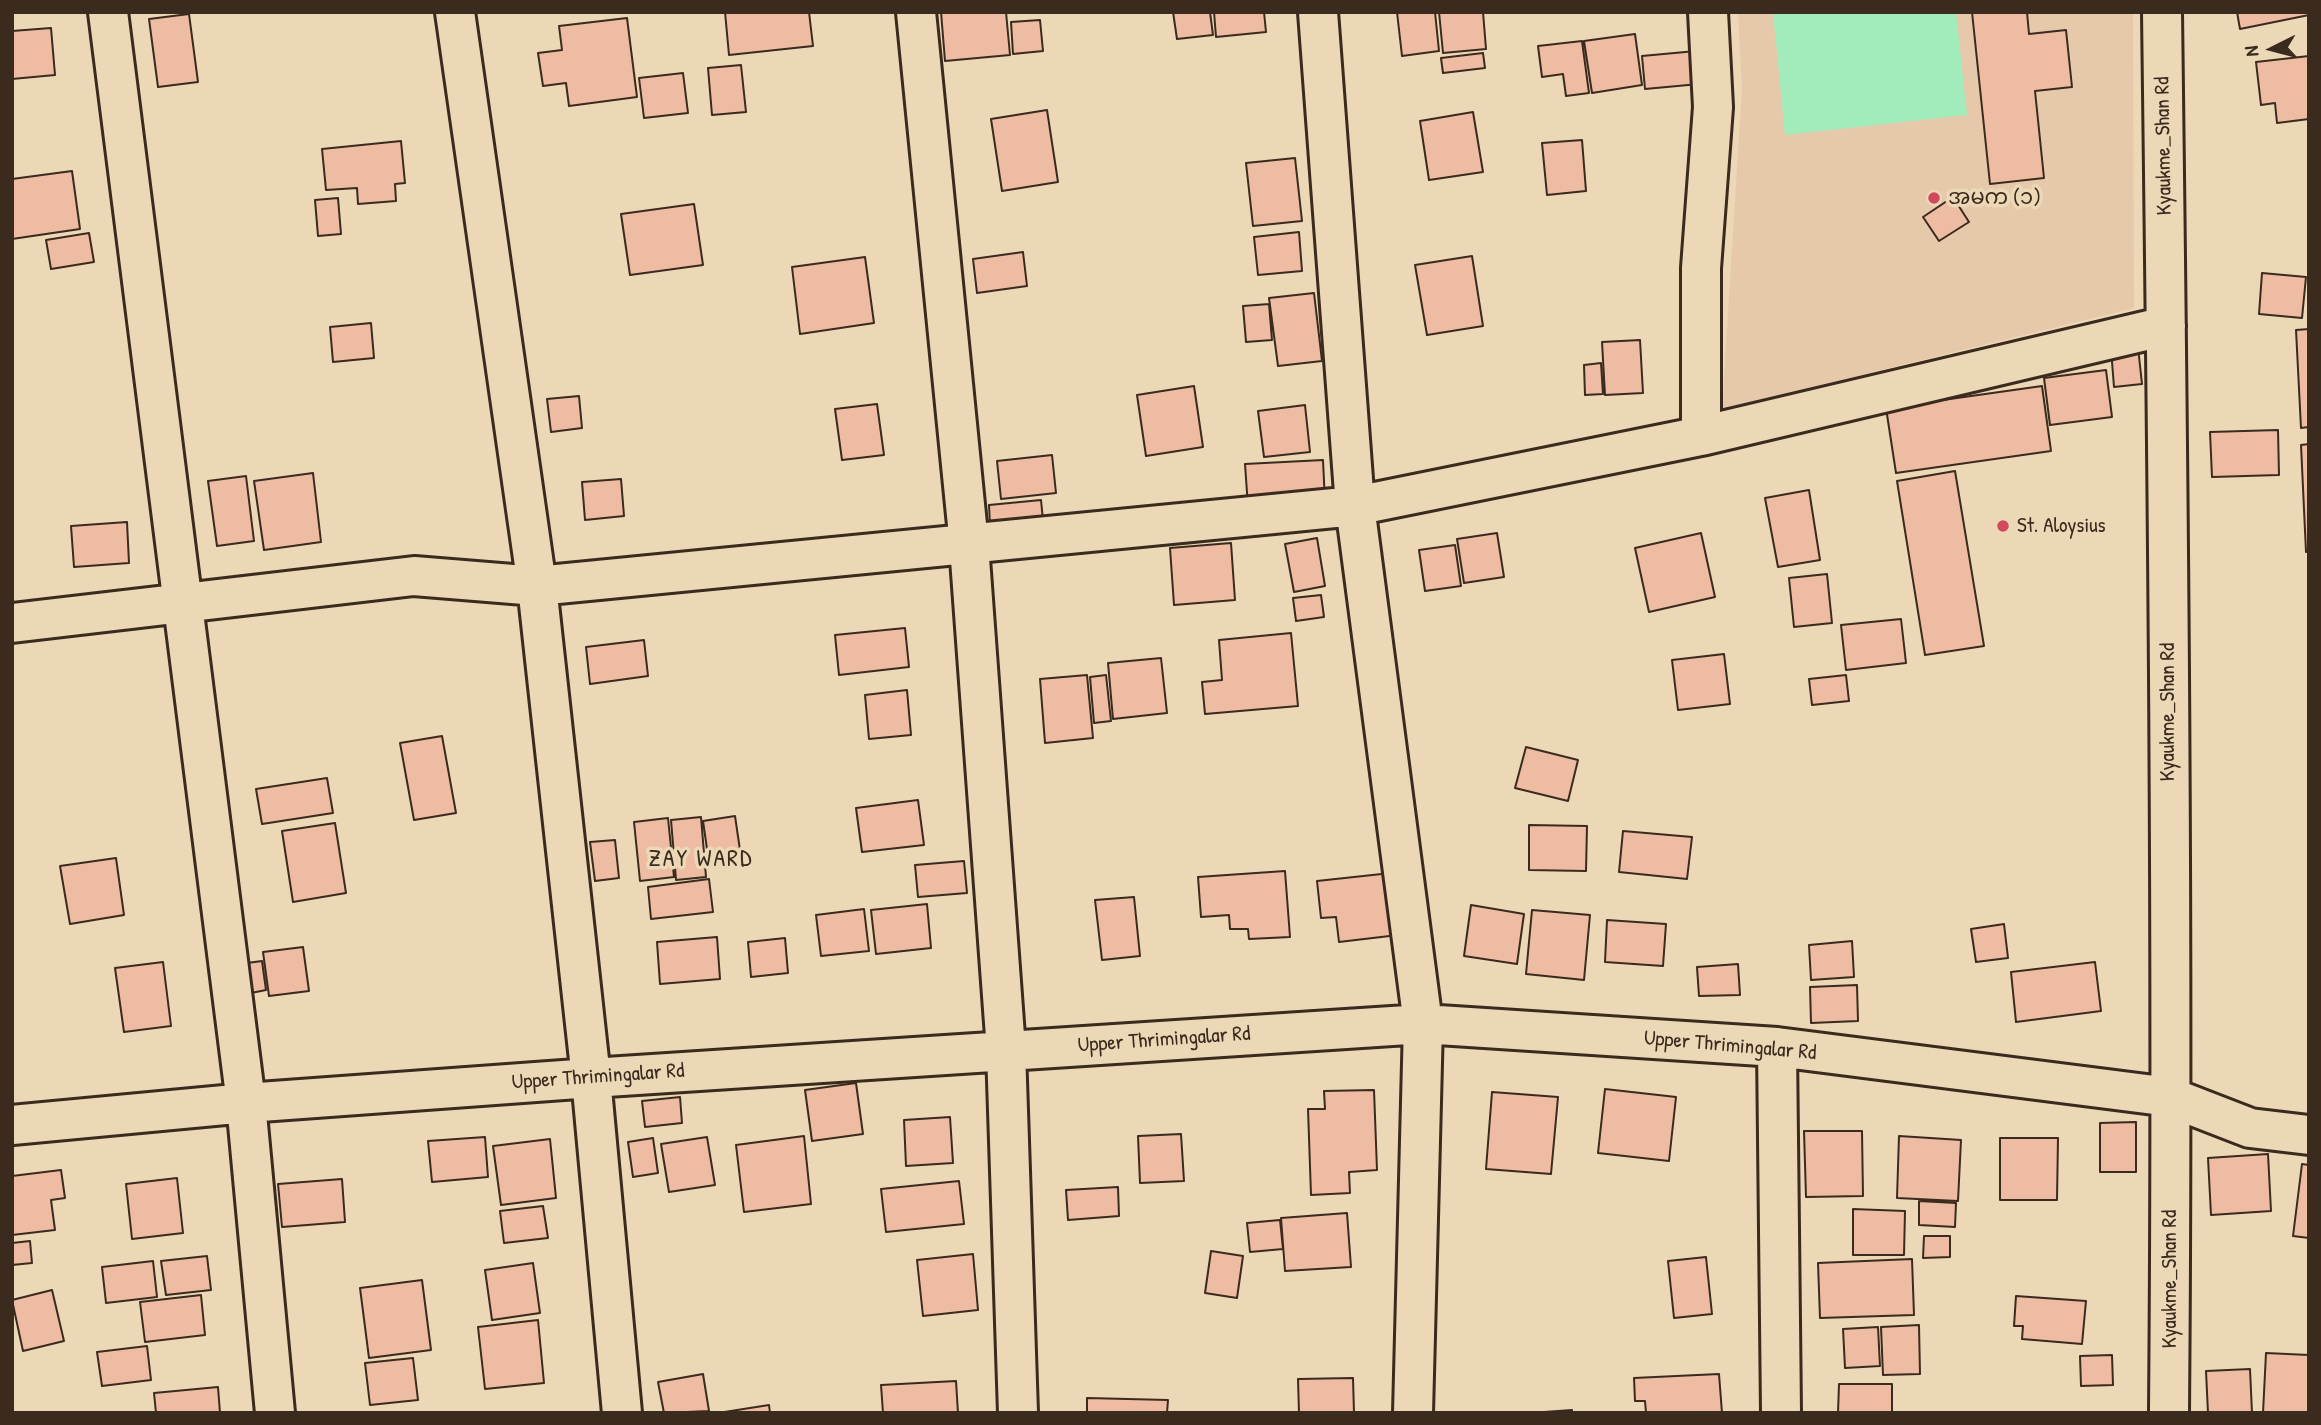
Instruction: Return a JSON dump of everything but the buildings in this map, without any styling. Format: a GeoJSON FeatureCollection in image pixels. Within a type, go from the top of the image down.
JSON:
{"type":"FeatureCollection","features":[{"type":"Feature","properties":{"kind":"street"},"geometry":{"type":"LineString","coordinates":[[108,12],[246,1103],[275,1413]]}},
{"type":"Feature","properties":{"kind":"street"},"geometry":{"type":"LineString","coordinates":[[455,12],[537,586],[591,1077],[622,1413]]}},
{"type":"Feature","properties":{"kind":"street"},"geometry":{"type":"LineString","coordinates":[[916,12],[969,545],[1006,1050],[1018,1413]]}},
{"type":"Feature","properties":{"kind":"street"},"geometry":{"type":"LineString","coordinates":[[1318,12],[1355,506],[1423,1024],[1413,1413]]}},
{"type":"Feature","properties":{"kind":"street"},"geometry":{"type":"LineString","coordinates":[[1701,436],[1701,268],[1713,107],[1708,12]]}},
{"type":"Feature","properties":{"kind":"street","name":"Kyaukme_Shan Rd"},"geometry":{"type":"LineString","coordinates":[[2162,12],[2171,1097],[2169,1413]]}},
{"type":"Feature","properties":{"kind":"street"},"geometry":{"type":"LineString","coordinates":[[12,623],[414,576],[537,586],[1355,506],[1701,436],[2166,326]]}},
{"type":"Feature","properties":{"kind":"street","name":"Upper Thrimingalar Rd"},"geometry":{"type":"LineString","coordinates":[[12,1125],[246,1103],[591,1077],[1423,1024],[1777,1047],[2171,1097],[2250,1128],[2309,1135]]}},
{"type":"Feature","properties":{"kind":"street"},"geometry":{"type":"LineString","coordinates":[[1777,1047],[1781,1413]]}},
{"type":"Feature","properties":{"kind":"shaded area","name":"အမက (၁)"},"geometry":{"type":"Polygon","coordinates":[[[1738,12],[2133,12],[2134,308],[1722,409],[1742,88],[1738,12]]]}},
{"type":"Feature","properties":{"kind":"green space"},"geometry":{"type":"Polygon","coordinates":[[[1773,12],[1956,12],[1967,115],[1785,135],[1773,12]]]}},
{"type":"Feature","properties":{"kind":"place","name":"အမက (၁)"},"geometry":{"type":"Point","coordinates":[1934,198]}},
{"type":"Feature","properties":{"kind":"place","name":"St. Aloysius"},"geometry":{"type":"Point","coordinates":[2003,526]}},
{"type":"Feature","properties":{"kind":"district","name":"ZAY WARD"},"geometry":{"type":"Point","coordinates":[701,860]}}]}
